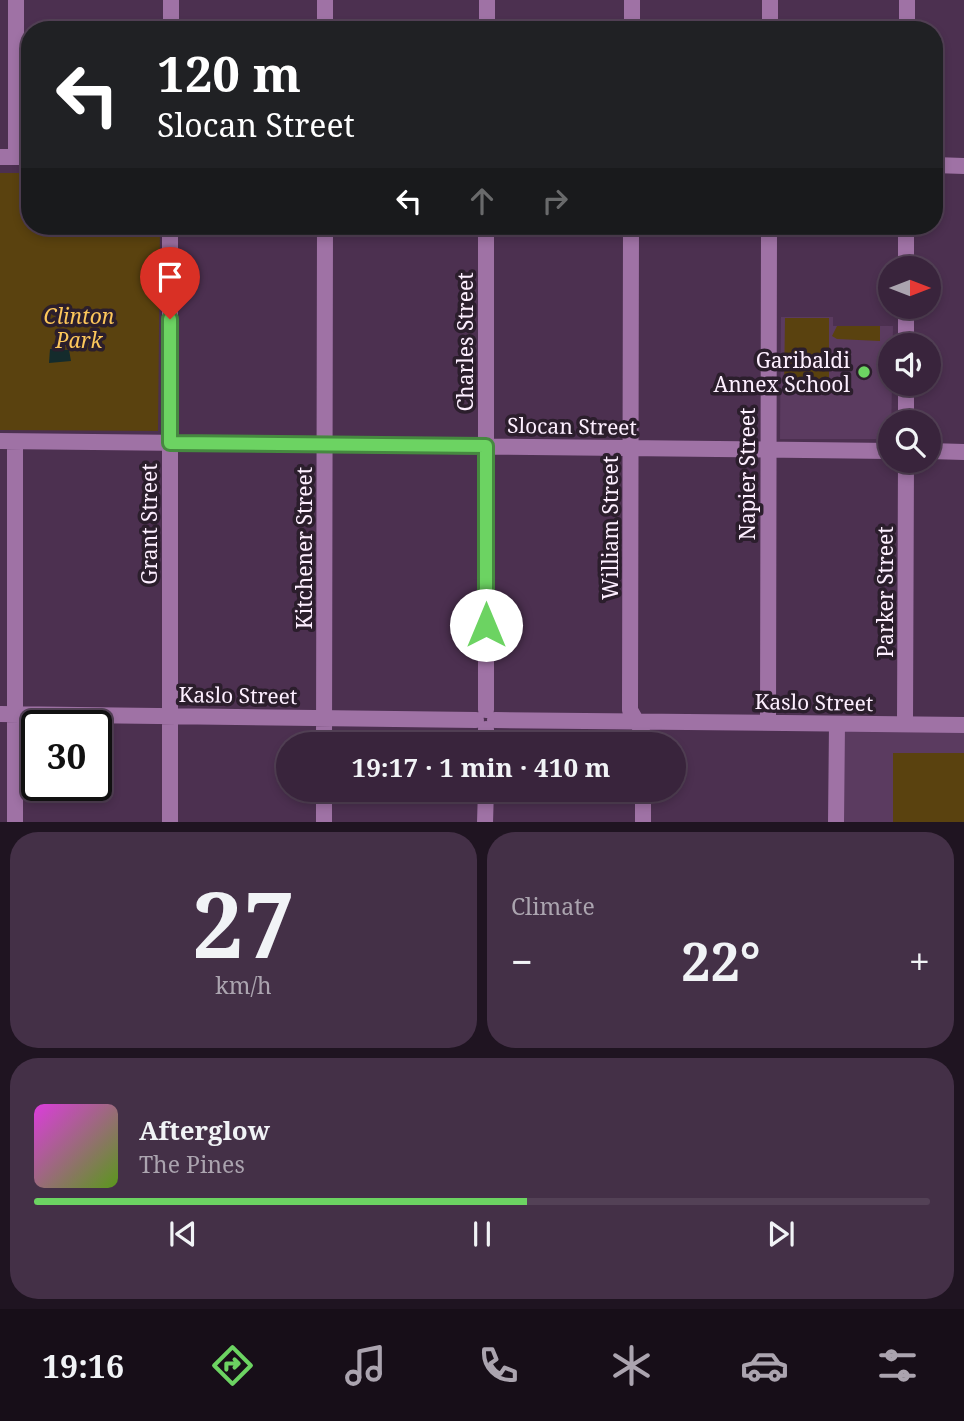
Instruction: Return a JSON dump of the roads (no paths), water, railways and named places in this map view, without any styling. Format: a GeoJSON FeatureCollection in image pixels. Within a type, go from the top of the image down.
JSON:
{"type":"FeatureCollection","features":[{"type":"Feature","properties":{"kind":"street"},"geometry":{"type":"LineString","coordinates":[[15,157],[16,0]]}},
{"type":"Feature","properties":{"kind":"street"},"geometry":{"type":"LineString","coordinates":[[171,0],[171,21]]}},
{"type":"Feature","properties":{"kind":"street"},"geometry":{"type":"LineString","coordinates":[[325,0],[325,21]]}},
{"type":"Feature","properties":{"kind":"street"},"geometry":{"type":"LineString","coordinates":[[487,0],[487,21]]}},
{"type":"Feature","properties":{"kind":"street"},"geometry":{"type":"LineString","coordinates":[[632,0],[632,21]]}},
{"type":"Feature","properties":{"kind":"street"},"geometry":{"type":"LineString","coordinates":[[769,21],[770,0]]}},
{"type":"Feature","properties":{"kind":"street"},"geometry":{"type":"LineString","coordinates":[[907,0],[907,21]]}},
{"type":"Feature","properties":{"kind":"street"},"geometry":{"type":"LineString","coordinates":[[943,165],[964,166]]}},
{"type":"Feature","properties":{"kind":"street","name":"Grant Street"},"geometry":{"type":"LineString","coordinates":[[170,235],[170,822]]}},
{"type":"Feature","properties":{"kind":"street","name":"Kitchener Street"},"geometry":{"type":"LineString","coordinates":[[324,235],[324,732]]}},
{"type":"Feature","properties":{"kind":"street","name":"Charles Street"},"geometry":{"type":"LineString","coordinates":[[486,235],[486,724]]}},
{"type":"Feature","properties":{"kind":"street","name":"William Street"},"geometry":{"type":"LineString","coordinates":[[631,235],[630,710],[642,732]]}},
{"type":"Feature","properties":{"kind":"street","name":"Napier Street"},"geometry":{"type":"LineString","coordinates":[[768,723],[769,235]]}},
{"type":"Feature","properties":{"kind":"street"},"geometry":{"type":"LineString","coordinates":[[906,235],[906,256]]}},
{"type":"Feature","properties":{"kind":"street"},"geometry":{"type":"LineString","coordinates":[[8,441],[8,714],[15,822]]}},
{"type":"Feature","properties":{"kind":"street","name":"Slocan Street"},"geometry":{"type":"LineString","coordinates":[[8,441],[878,451]]}},
{"type":"Feature","properties":{"kind":"street"},"geometry":{"type":"LineString","coordinates":[[941,451],[964,452]]}},
{"type":"Feature","properties":{"kind":"street","name":"Parker Street"},"geometry":{"type":"LineString","coordinates":[[905,724],[906,473]]}},
{"type":"Feature","properties":{"kind":"street","name":"Kaslo Street"},"geometry":{"type":"LineString","coordinates":[[8,714],[324,717],[486,724],[637,722],[964,725]]}},
{"type":"Feature","properties":{"kind":"street"},"geometry":{"type":"LineString","coordinates":[[836,724],[836,822]]}},
{"type":"Feature","properties":{"kind":"street"},"geometry":{"type":"LineString","coordinates":[[324,802],[324,822]]}},
{"type":"Feature","properties":{"kind":"street"},"geometry":{"type":"LineString","coordinates":[[485,822],[486,802]]}},
{"type":"Feature","properties":{"kind":"street"},"geometry":{"type":"LineString","coordinates":[[643,802],[643,822]]}},
{"type":"Feature","properties":{"kind":"place","name":"Garibaldi Annex School"},"geometry":{"type":"Point","coordinates":[864,372]}},
{"type":"Feature","properties":{"kind":"park label","name":"Clinton Park"},"geometry":{"type":"Point","coordinates":[79,328]}}]}
